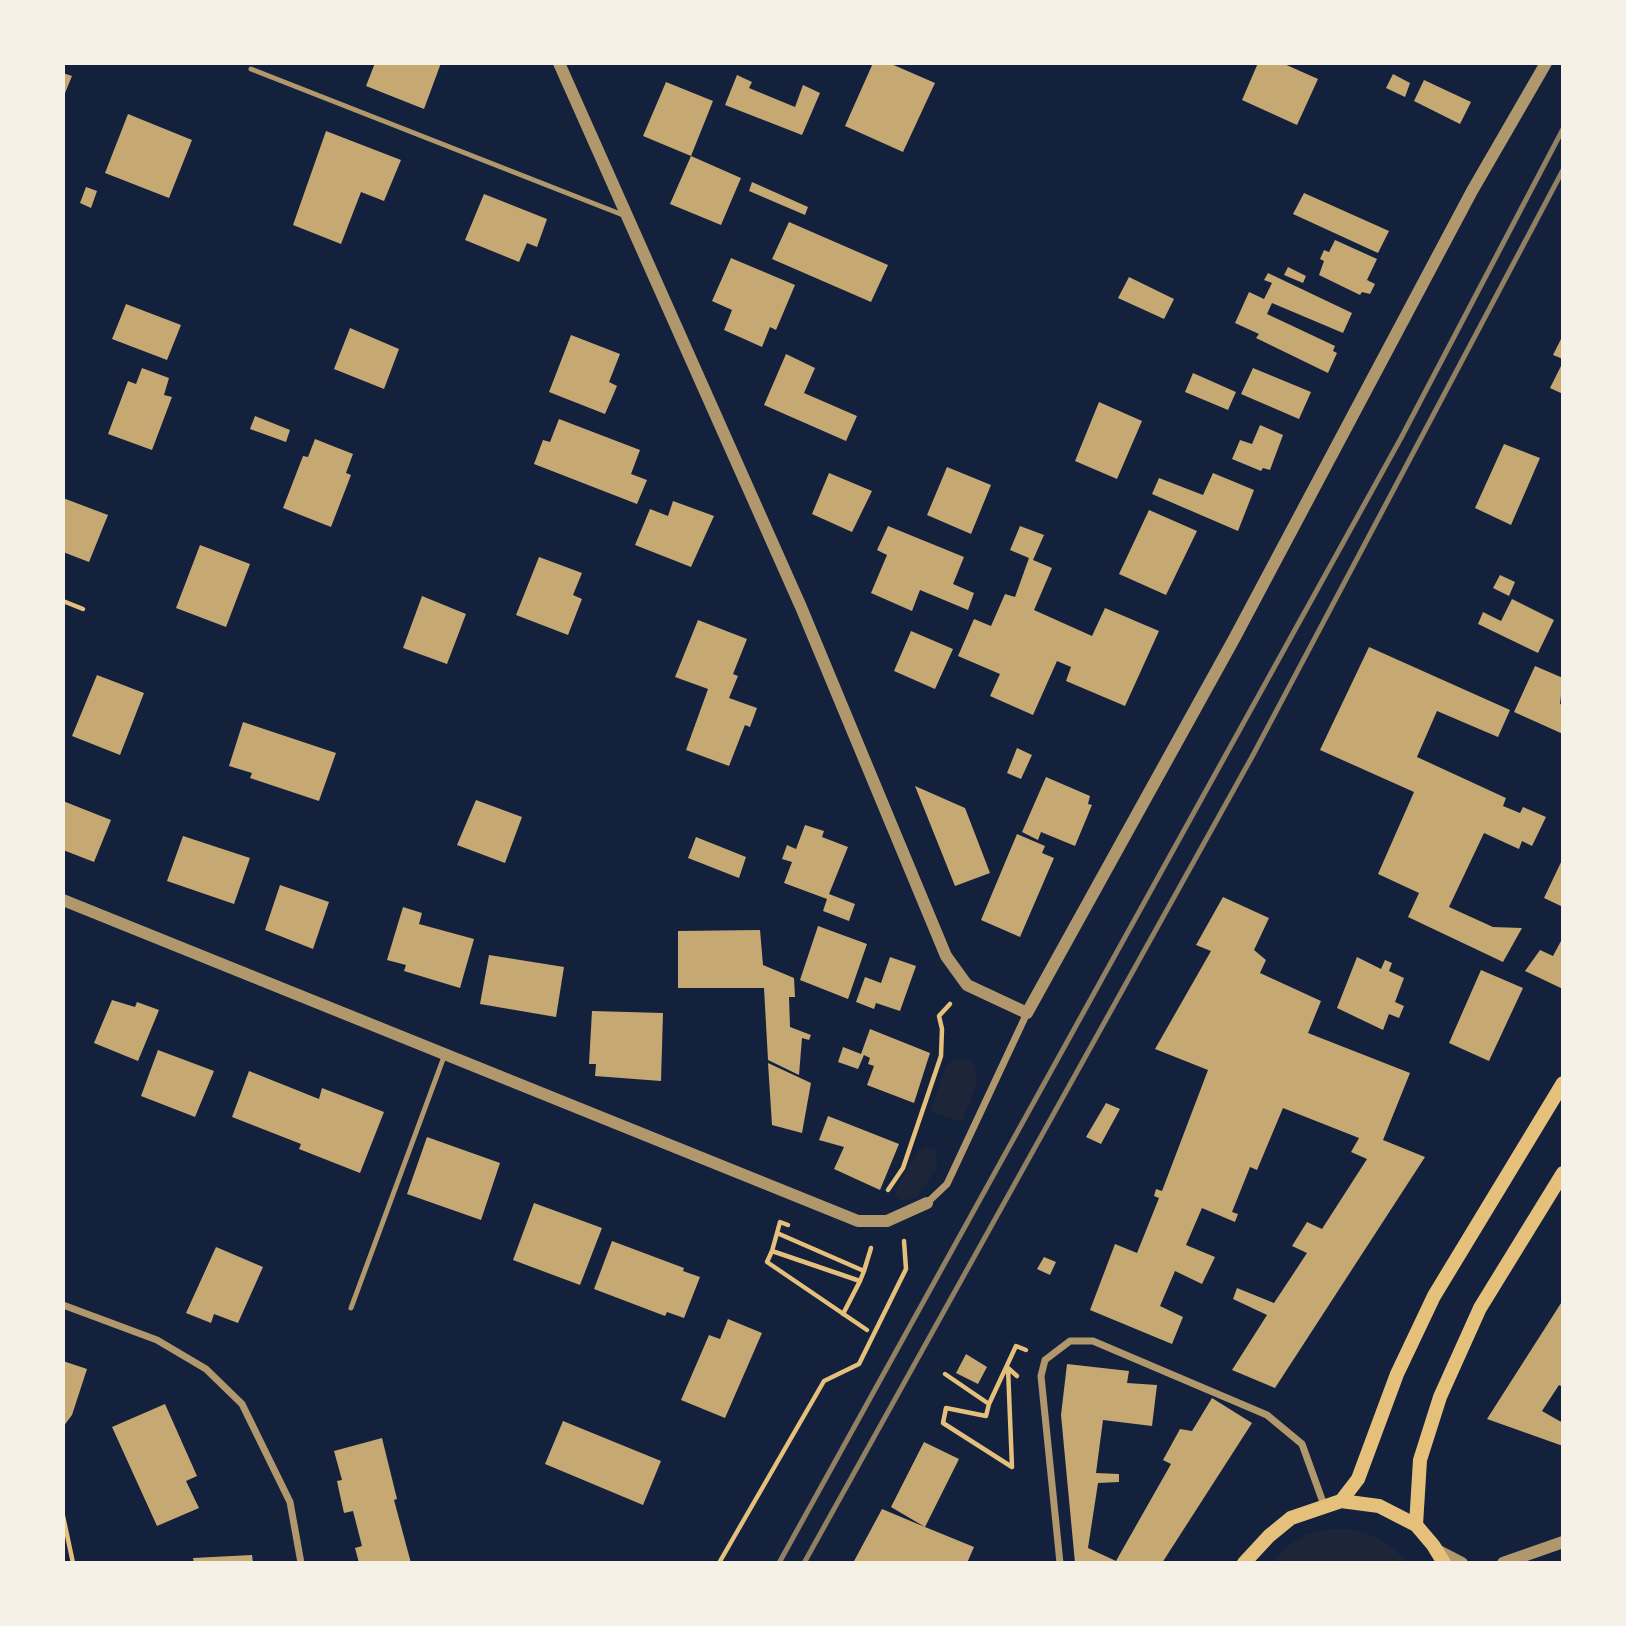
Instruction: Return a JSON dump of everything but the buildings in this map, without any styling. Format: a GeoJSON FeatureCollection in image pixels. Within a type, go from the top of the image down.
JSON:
{"type":"FeatureCollection","features":[{"type":"Feature","properties":{"kind":"main road"},"geometry":{"type":"LineString","coordinates":[[1341,1501],[1358,1479],[1397,1374],[1434,1296],[1563,1083]]}},
{"type":"Feature","properties":{"kind":"main road"},"geometry":{"type":"LineString","coordinates":[[1416,1525],[1419,1460],[1440,1397],[1480,1308],[1563,1173]]}},
{"type":"Feature","properties":{"kind":"main road"},"geometry":{"type":"LineString","coordinates":[[1244,1563],[1269,1536],[1291,1518],[1341,1501],[1379,1506],[1416,1525],[1444,1563]]}},
{"type":"Feature","properties":{"kind":"street"},"geometry":{"type":"LineString","coordinates":[[559,63],[801,607],[946,956],[967,985],[1027,1013]]}},
{"type":"Feature","properties":{"kind":"street"},"geometry":{"type":"LineString","coordinates":[[63,900],[859,1221],[890,1220],[926,1203],[947,1184],[1027,1013],[1247,615],[1472,191],[1546,63]]}},
{"type":"Feature","properties":{"kind":"street"},"geometry":{"type":"LineString","coordinates":[[63,1305],[157,1340],[206,1369],[242,1404],[290,1502],[301,1563]]}},
{"type":"Feature","properties":{"kind":"street"},"geometry":{"type":"LineString","coordinates":[[1060,1563],[1041,1376],[1045,1360],[1070,1341],[1093,1341],[1267,1415],[1302,1444],[1324,1505]]}},
{"type":"Feature","properties":{"kind":"street"},"geometry":{"type":"LineString","coordinates":[[1503,1563],[1563,1542]]}},
{"type":"Feature","properties":{"kind":"street"},"geometry":{"type":"LineString","coordinates":[[1435,1549],[1462,1563]]}},
{"type":"Feature","properties":{"kind":"lane"},"geometry":{"type":"LineString","coordinates":[[251,69],[629,218]]}},
{"type":"Feature","properties":{"kind":"lane"},"geometry":{"type":"LineString","coordinates":[[351,1308],[445,1054]]}},
{"type":"Feature","properties":{"kind":"path"},"geometry":{"type":"LineString","coordinates":[[63,601],[83,609]]}},
{"type":"Feature","properties":{"kind":"path"},"geometry":{"type":"LineString","coordinates":[[859,1221],[872,1196],[886,1192],[904,1168],[941,1056],[942,1029],[939,1016],[967,985]]}},
{"type":"Feature","properties":{"kind":"path"},"geometry":{"type":"LineString","coordinates":[[719,1563],[824,1381],[859,1364],[865,1352],[906,1269],[907,1246],[890,1220],[871,1247],[860,1281],[843,1314]]}},
{"type":"Feature","properties":{"kind":"path"},"geometry":{"type":"LineString","coordinates":[[793,1226],[780,1223],[767,1262],[867,1330]]}},
{"type":"Feature","properties":{"kind":"path"},"geometry":{"type":"LineString","coordinates":[[777,1233],[864,1271]]}},
{"type":"Feature","properties":{"kind":"path"},"geometry":{"type":"LineString","coordinates":[[858,1244],[871,1247]]}},
{"type":"Feature","properties":{"kind":"path"},"geometry":{"type":"LineString","coordinates":[[772,1251],[860,1281]]}},
{"type":"Feature","properties":{"kind":"path"},"geometry":{"type":"LineString","coordinates":[[1008,1368],[1012,1467],[943,1423],[946,1408],[986,1416],[1016,1346]]}},
{"type":"Feature","properties":{"kind":"path"},"geometry":{"type":"LineString","coordinates":[[1008,1368],[1022,1380]]}},
{"type":"Feature","properties":{"kind":"path"},"geometry":{"type":"LineString","coordinates":[[945,1374],[989,1404]]}},
{"type":"Feature","properties":{"kind":"path"},"geometry":{"type":"LineString","coordinates":[[63,1516],[73,1563]]}},
{"type":"Feature","properties":{"kind":"shaded area"},"geometry":{"type":"Polygon","coordinates":[[[963,1058],[973,1063],[977,1075],[976,1086],[962,1122],[930,1112],[946,1066],[954,1059],[963,1058]]]}},
{"type":"Feature","properties":{"kind":"shaded area"},"geometry":{"type":"Polygon","coordinates":[[[927,1147],[936,1150],[937,1167],[917,1197],[903,1201],[897,1197],[896,1189],[917,1152],[927,1147]]]}},
{"type":"Feature","properties":{"kind":"shaded area"},"geometry":{"type":"Polygon","coordinates":[[[1328,1529],[1352,1529],[1374,1536],[1394,1549],[1408,1563],[1274,1563],[1285,1547],[1306,1535],[1328,1529]]]}},
{"type":"Feature","properties":{"kind":"railway"},"geometry":{"type":"LineString","coordinates":[[779,1563],[1401,438],[1563,129]]}},
{"type":"Feature","properties":{"kind":"railway"},"geometry":{"type":"LineString","coordinates":[[804,1563],[1253,755],[1563,170]]}}]}
